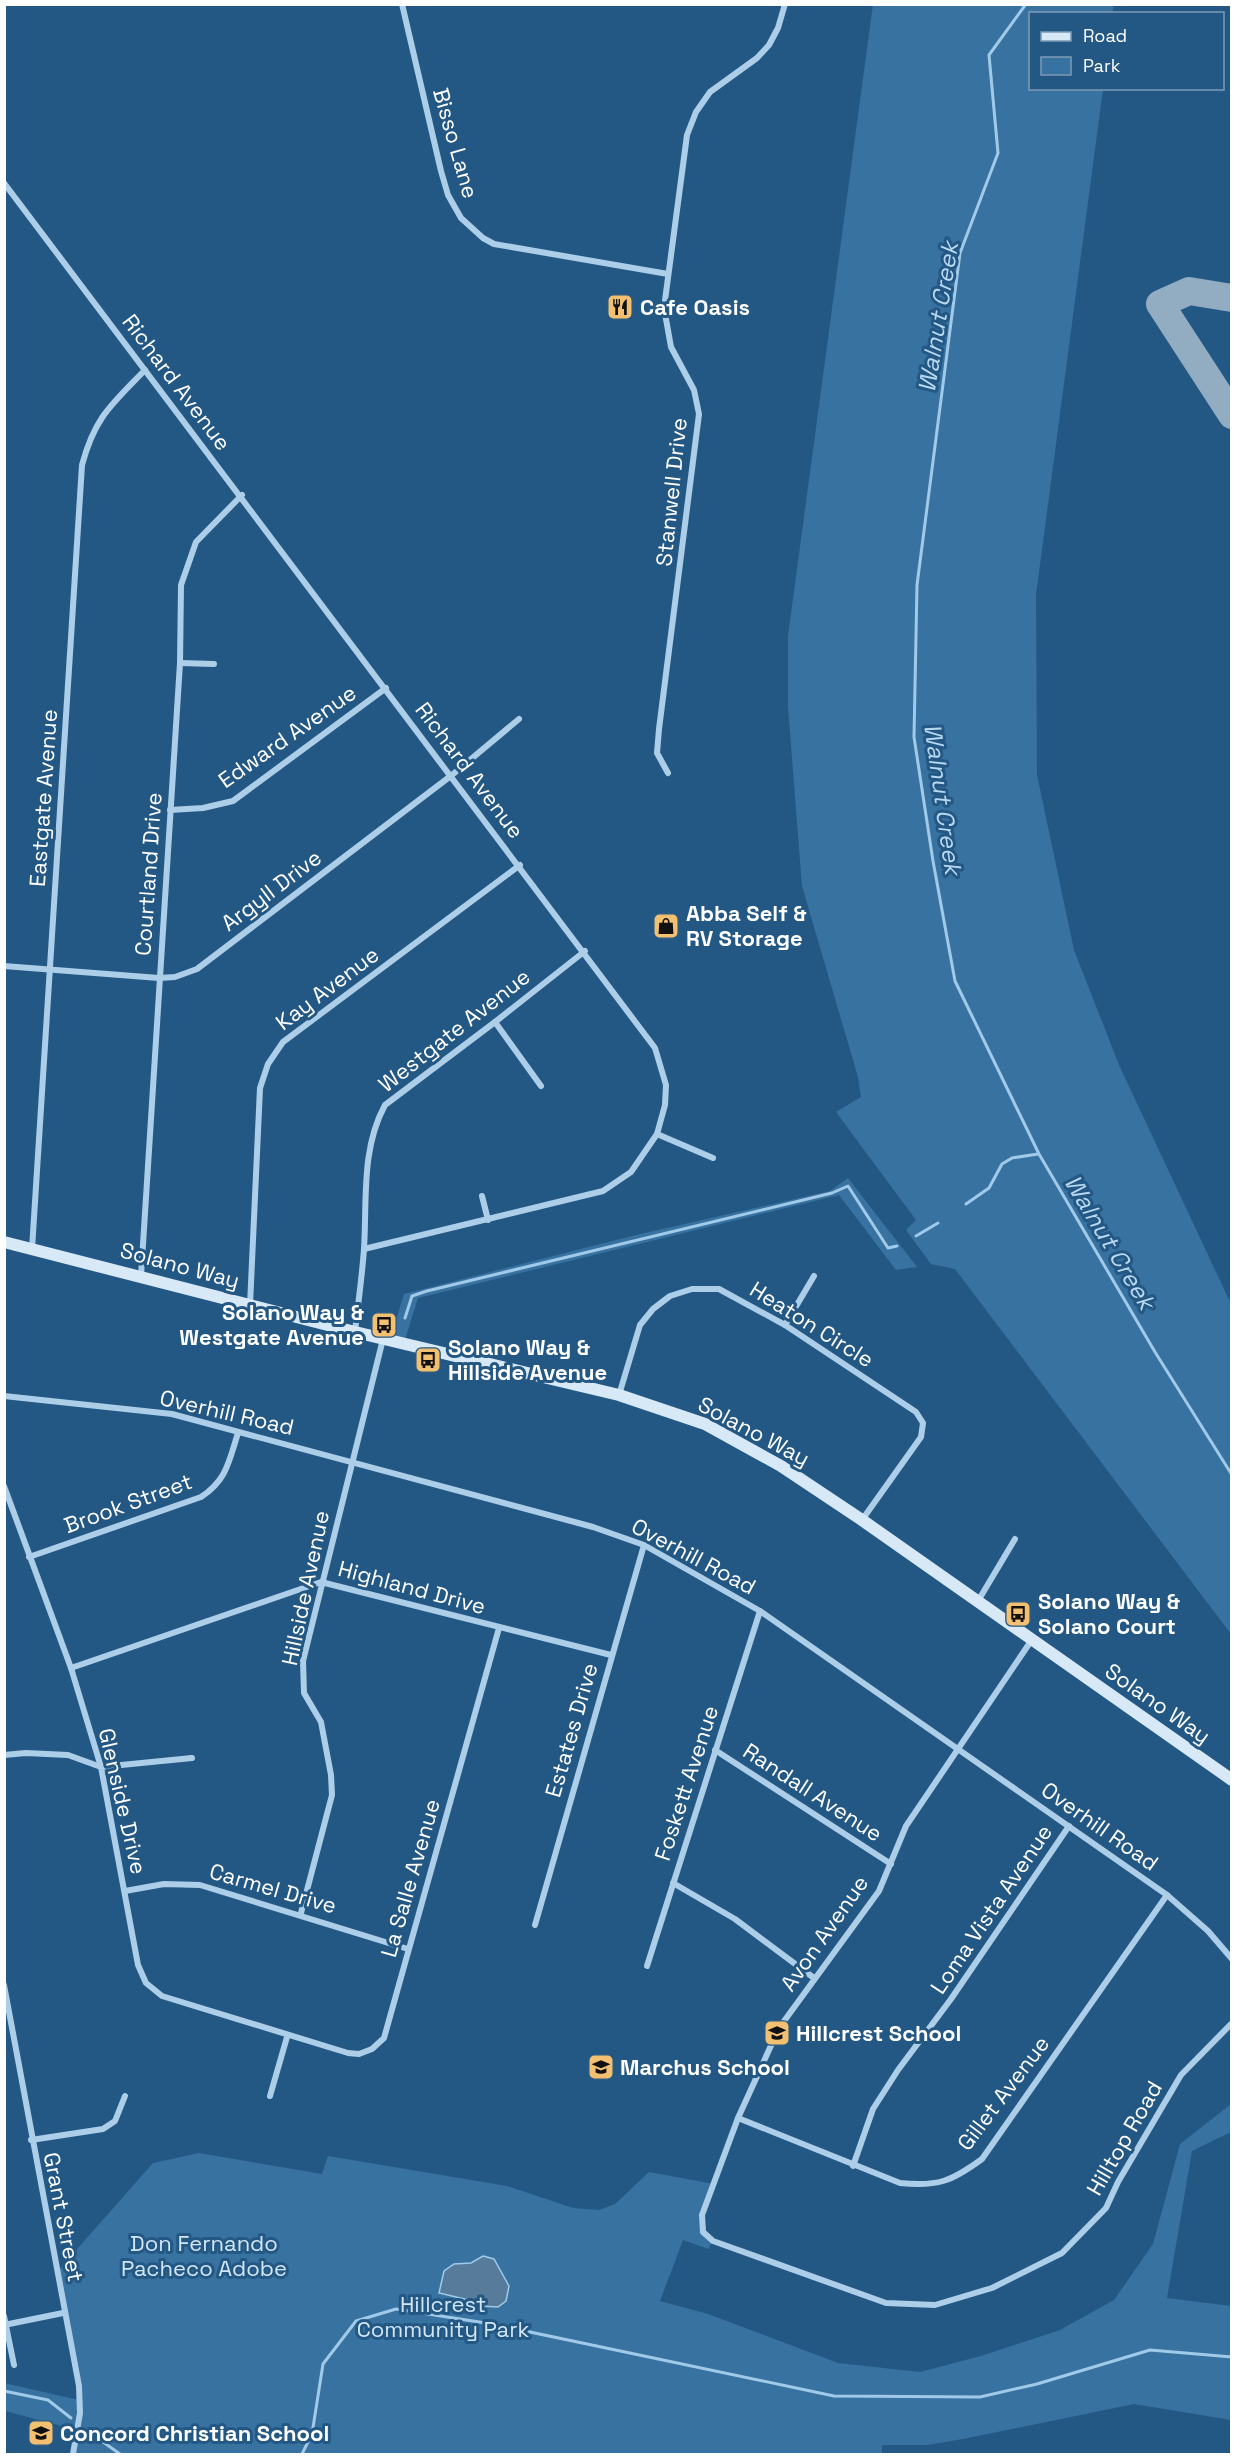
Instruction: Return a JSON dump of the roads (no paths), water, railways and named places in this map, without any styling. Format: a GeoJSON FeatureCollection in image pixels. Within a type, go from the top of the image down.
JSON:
{"type":"FeatureCollection","features":[{"type":"Feature","properties":{"kind":"street","name":"Bisso Lane"},"geometry":{"type":"LineString","coordinates":[[402,4],[441,171],[448,195],[461,218],[483,238],[510,249],[668,274]]}},
{"type":"Feature","properties":{"kind":"street","name":"Stanwell Drive"},"geometry":{"type":"LineString","coordinates":[[668,773],[657,753],[659,729],[699,414],[694,390],[671,347],[666,332],[664,308],[683,158],[691,123],[710,92],[757,58],[769,45],[778,28],[784,4]]}},
{"type":"Feature","properties":{"kind":"street","name":"Richard Avenue"},"geometry":{"type":"LineString","coordinates":[[4,183],[8,193],[242,495],[585,951],[655,1048],[666,1084],[665,1106],[657,1134],[631,1172],[603,1191],[364,1249]]}},
{"type":"Feature","properties":{"kind":"street","name":"Eastgate Avenue"},"geometry":{"type":"LineString","coordinates":[[32,1249],[82,465],[89,439],[101,416],[145,370]]}},
{"type":"Feature","properties":{"kind":"street","name":"Courtland Drive"},"geometry":{"type":"LineString","coordinates":[[141,1277],[180,663],[181,585],[196,542],[242,495]]}},
{"type":"Feature","properties":{"kind":"street"},"geometry":{"type":"LineString","coordinates":[[180,663],[214,664]]}},
{"type":"Feature","properties":{"kind":"street","name":"Edward Avenue"},"geometry":{"type":"LineString","coordinates":[[170,810],[203,808],[233,801],[386,688]]}},
{"type":"Feature","properties":{"kind":"street","name":"Argyll Drive"},"geometry":{"type":"LineString","coordinates":[[4,966],[159,978],[175,977],[197,969],[452,775],[519,719]]}},
{"type":"Feature","properties":{"kind":"street","name":"Kay Avenue"},"geometry":{"type":"LineString","coordinates":[[250,1305],[260,1088],[268,1064],[283,1042],[520,865]]}},
{"type":"Feature","properties":{"kind":"street","name":"Westgate Avenue"},"geometry":{"type":"LineString","coordinates":[[355,1332],[364,1249],[368,1150],[374,1124],[385,1105],[585,951]]}},
{"type":"Feature","properties":{"kind":"street"},"geometry":{"type":"LineString","coordinates":[[495,1022],[541,1086]]}},
{"type":"Feature","properties":{"kind":"street"},"geometry":{"type":"LineString","coordinates":[[657,1134],[713,1158]]}},
{"type":"Feature","properties":{"kind":"street"},"geometry":{"type":"LineString","coordinates":[[482,1196],[488,1220]]}},
{"type":"Feature","properties":{"kind":"street","name":"Solano Way"},"geometry":{"type":"LineString","coordinates":[[4,1242],[355,1332],[619,1395],[705,1424],[782,1466],[862,1520],[1031,1641],[1232,1780]]}},
{"type":"Feature","properties":{"kind":"street"},"geometry":{"type":"LineString","coordinates":[[785,1325],[814,1276]]}},
{"type":"Feature","properties":{"kind":"street","name":"Heaton Circle"},"geometry":{"type":"LineString","coordinates":[[619,1395],[640,1325],[653,1309],[670,1296],[692,1289],[719,1289],[785,1325],[916,1412],[923,1423],[921,1437],[862,1520]]}},
{"type":"Feature","properties":{"kind":"street","name":"Hillside Avenue"},"geometry":{"type":"LineString","coordinates":[[301,1913],[332,1795],[331,1775],[321,1722],[304,1693],[303,1661],[383,1338]]}},
{"type":"Feature","properties":{"kind":"street","name":"Overhill Road"},"geometry":{"type":"LineString","coordinates":[[4,1396],[172,1414],[593,1527],[644,1545],[760,1611],[1069,1826],[1167,1895],[1208,1931],[1232,1959]]}},
{"type":"Feature","properties":{"kind":"street","name":"Brook Street"},"geometry":{"type":"LineString","coordinates":[[29,1557],[201,1497],[214,1489],[223,1478],[238,1432]]}},
{"type":"Feature","properties":{"kind":"street","name":"Glenside Drive"},"geometry":{"type":"LineString","coordinates":[[4,1486],[71,1668],[101,1767],[138,1965],[146,1983],[162,1996],[287,2037]]}},
{"type":"Feature","properties":{"kind":"street"},"geometry":{"type":"LineString","coordinates":[[978,1601],[1016,1539]]}},
{"type":"Feature","properties":{"kind":"street","name":"Estates Drive"},"geometry":{"type":"LineString","coordinates":[[535,1925],[644,1545]]}},
{"type":"Feature","properties":{"kind":"street","name":"Highland Drive"},"geometry":{"type":"LineString","coordinates":[[71,1668],[321,1582],[611,1655]]}},
{"type":"Feature","properties":{"kind":"street","name":"Foskett Avenue"},"geometry":{"type":"LineString","coordinates":[[647,1966],[760,1611]]}},
{"type":"Feature","properties":{"kind":"street","name":"La Salle Avenue"},"geometry":{"type":"LineString","coordinates":[[287,2037],[359,2054],[372,2049],[384,2038],[500,1628]]}},
{"type":"Feature","properties":{"kind":"street","name":"Avon Avenue"},"geometry":{"type":"LineString","coordinates":[[704,2232],[702,2216],[738,2118],[779,2028],[879,1891],[906,1826],[1031,1641]]}},
{"type":"Feature","properties":{"kind":"street","name":"Randall Avenue"},"geometry":{"type":"LineString","coordinates":[[715,1750],[891,1864]]}},
{"type":"Feature","properties":{"kind":"street"},"geometry":{"type":"LineString","coordinates":[[4,1755],[26,1753],[68,1755],[101,1767],[192,1758]]}},
{"type":"Feature","properties":{"kind":"street","name":"Loma Vista Avenue"},"geometry":{"type":"LineString","coordinates":[[853,2166],[873,2109],[898,2070],[951,2000],[1069,1826]]}},
{"type":"Feature","properties":{"kind":"street"},"geometry":{"type":"LineString","coordinates":[[673,1883],[735,1919],[814,1978]]}},
{"type":"Feature","properties":{"kind":"street","name":"Carmel Drive"},"geometry":{"type":"LineString","coordinates":[[124,1891],[164,1884],[200,1885],[301,1913],[408,1948]]}},
{"type":"Feature","properties":{"kind":"street","name":"Gillet Avenue"},"geometry":{"type":"LineString","coordinates":[[738,2118],[900,2183],[926,2186],[955,2179],[982,2159],[1167,1895]]}},
{"type":"Feature","properties":{"kind":"street","name":"Grant Street"},"geometry":{"type":"LineString","coordinates":[[4,1985],[63,2313],[79,2386],[80,2413],[73,2454]]}},
{"type":"Feature","properties":{"kind":"street","name":"Hilltop Road"},"geometry":{"type":"LineString","coordinates":[[704,2232],[713,2241],[886,2303],[934,2305],[992,2288],[1062,2253],[1106,2208],[1118,2182],[1181,2075],[1232,2023]]}},
{"type":"Feature","properties":{"kind":"street"},"geometry":{"type":"LineString","coordinates":[[270,2096],[287,2037]]}},
{"type":"Feature","properties":{"kind":"street"},"geometry":{"type":"LineString","coordinates":[[31,2140],[104,2129],[115,2121],[125,2096]]}},
{"type":"Feature","properties":{"kind":"street"},"geometry":{"type":"LineString","coordinates":[[5,2324],[63,2313]]}},
{"type":"Feature","properties":{"kind":"street"},"geometry":{"type":"LineString","coordinates":[[4,2316],[14,2365]]}},
{"type":"Feature","properties":{"kind":"waterway","name":"Walnut Creek"},"geometry":{"type":"LineString","coordinates":[[1026,4],[989,55],[998,153],[960,253],[917,585],[914,737],[933,861],[955,981],[1039,1154],[1155,1352],[1232,1475]]}},
{"type":"Feature","properties":{"kind":"waterway"},"geometry":{"type":"LineString","coordinates":[[966,1204],[989,1188],[1002,1164],[1012,1158],[1038,1154]]}},
{"type":"Feature","properties":{"kind":"waterway"},"geometry":{"type":"LineString","coordinates":[[405,1318],[412,1296],[427,1291],[832,1193],[848,1186],[888,1248],[897,1246]]}},
{"type":"Feature","properties":{"kind":"waterway"},"geometry":{"type":"LineString","coordinates":[[916,1236],[938,1223]]}},
{"type":"Feature","properties":{"kind":"waterway"},"geometry":{"type":"LineString","coordinates":[[302,2454],[312,2434],[323,2364],[356,2321],[396,2309],[492,2324],[834,2396],[980,2397],[1037,2384],[1150,2350],[1232,2357]]}},
{"type":"Feature","properties":{"kind":"waterway"},"geometry":{"type":"LineString","coordinates":[[4,2391],[48,2400],[71,2418]]}},
{"type":"Feature","properties":{"kind":"waterway"},"geometry":{"type":"LineString","coordinates":[[86,2430],[120,2454]]}},
{"type":"Feature","properties":{"kind":"place","name":"Cafe Oasis"},"geometry":{"type":"Point","coordinates":[620,307]}},
{"type":"Feature","properties":{"kind":"place","name":"Abba Self & RV Storage"},"geometry":{"type":"Point","coordinates":[666,926]}},
{"type":"Feature","properties":{"kind":"place","name":"Solano Way & Westgate Avenue"},"geometry":{"type":"Point","coordinates":[384,1325]}},
{"type":"Feature","properties":{"kind":"place","name":"Solano Way & Hillside Avenue"},"geometry":{"type":"Point","coordinates":[428,1360]}},
{"type":"Feature","properties":{"kind":"place","name":"Solano Way & Solano Court"},"geometry":{"type":"Point","coordinates":[1018,1614]}},
{"type":"Feature","properties":{"kind":"place","name":"Hillcrest School"},"geometry":{"type":"Point","coordinates":[777,2033]}},
{"type":"Feature","properties":{"kind":"place","name":"Marchus School"},"geometry":{"type":"Point","coordinates":[601,2067]}},
{"type":"Feature","properties":{"kind":"place","name":"Concord Christian School"},"geometry":{"type":"Point","coordinates":[41,2433]}},
{"type":"Feature","properties":{"kind":"park label","name":"Don Fernando Pacheco Adobe"},"geometry":{"type":"Point","coordinates":[204,2256]}},
{"type":"Feature","properties":{"kind":"park label","name":"Hillcrest Community Park"},"geometry":{"type":"Point","coordinates":[443,2316]}}]}
